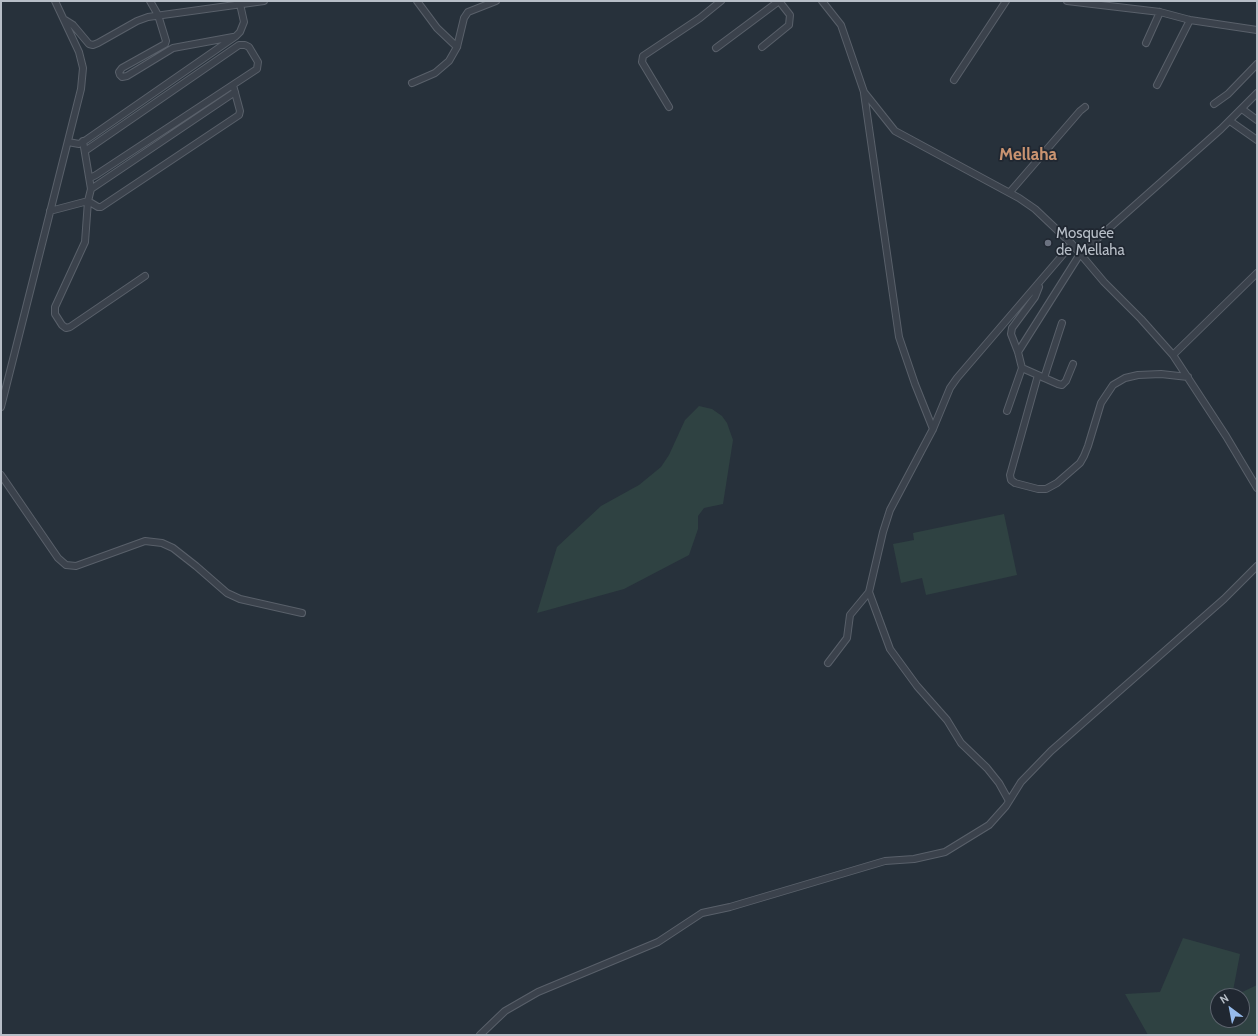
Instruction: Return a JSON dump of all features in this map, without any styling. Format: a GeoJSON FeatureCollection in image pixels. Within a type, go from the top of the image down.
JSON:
{"type":"FeatureCollection","features":[{"type":"Feature","properties":{"kind":"street"},"geometry":{"type":"LineString","coordinates":[[1,407],[81,89],[83,68],[80,52],[55,1]]}},
{"type":"Feature","properties":{"kind":"street"},"geometry":{"type":"LineString","coordinates":[[150,1],[158,16],[166,41],[164,44],[122,68],[119,72],[122,77],[173,48],[236,36]]}},
{"type":"Feature","properties":{"kind":"street"},"geometry":{"type":"LineString","coordinates":[[64,19],[72,25],[89,44],[93,45],[98,44],[137,21],[158,16],[264,1]]}},
{"type":"Feature","properties":{"kind":"street"},"geometry":{"type":"LineString","coordinates":[[417,1],[437,28],[457,47]]}},
{"type":"Feature","properties":{"kind":"street"},"geometry":{"type":"LineString","coordinates":[[412,82],[435,73],[449,61],[457,47],[464,18],[468,12],[496,1]]}},
{"type":"Feature","properties":{"kind":"street"},"geometry":{"type":"LineString","coordinates":[[669,107],[642,62],[643,56],[700,18],[721,1]]}},
{"type":"Feature","properties":{"kind":"street"},"geometry":{"type":"LineString","coordinates":[[716,48],[779,1],[790,15],[789,25],[762,47]]}},
{"type":"Feature","properties":{"kind":"street"},"geometry":{"type":"LineString","coordinates":[[822,1],[841,25],[864,92],[899,337],[915,384],[933,429]]}},
{"type":"Feature","properties":{"kind":"street"},"geometry":{"type":"LineString","coordinates":[[954,80],[1006,1]]}},
{"type":"Feature","properties":{"kind":"street"},"geometry":{"type":"LineString","coordinates":[[1067,1],[1160,12],[1190,20],[1257,30]]}},
{"type":"Feature","properties":{"kind":"street"},"geometry":{"type":"LineString","coordinates":[[68,142],[79,144],[83,142],[236,36],[240,32],[244,22],[240,4]]}},
{"type":"Feature","properties":{"kind":"street"},"geometry":{"type":"LineString","coordinates":[[1146,43],[1160,12]]}},
{"type":"Feature","properties":{"kind":"street"},"geometry":{"type":"LineString","coordinates":[[1157,85],[1190,20]]}},
{"type":"Feature","properties":{"kind":"street"},"geometry":{"type":"LineString","coordinates":[[85,151],[239,45],[249,47],[258,62],[257,68],[233,85],[90,178]]}},
{"type":"Feature","properties":{"kind":"street"},"geometry":{"type":"LineString","coordinates":[[1214,104],[1228,94],[1257,64]]}},
{"type":"Feature","properties":{"kind":"street"},"geometry":{"type":"LineString","coordinates":[[50,212],[88,201],[98,207],[101,207],[239,115],[240,111],[233,85]]}},
{"type":"Feature","properties":{"kind":"street"},"geometry":{"type":"LineString","coordinates":[[92,189],[235,92]]}},
{"type":"Feature","properties":{"kind":"street"},"geometry":{"type":"LineString","coordinates":[[864,92],[895,131],[1010,192],[1035,209],[1072,244],[1104,282],[1141,319],[1172,355],[1226,436],[1257,488]]}},
{"type":"Feature","properties":{"kind":"street"},"geometry":{"type":"LineString","coordinates":[[1018,352],[1080,254],[1230,121],[1257,93]]}},
{"type":"Feature","properties":{"kind":"street"},"geometry":{"type":"LineString","coordinates":[[1010,192],[1085,107]]}},
{"type":"Feature","properties":{"kind":"street"},"geometry":{"type":"LineString","coordinates":[[1242,109],[1257,120]]}},
{"type":"Feature","properties":{"kind":"street"},"geometry":{"type":"LineString","coordinates":[[1230,121],[1257,140]]}},
{"type":"Feature","properties":{"kind":"street"},"geometry":{"type":"LineString","coordinates":[[83,142],[92,189],[88,201],[85,242],[55,307],[55,314],[62,325],[66,328],[70,327],[145,276]]}},
{"type":"Feature","properties":{"kind":"street"},"geometry":{"type":"LineString","coordinates":[[828,663],[847,638],[850,615],[869,592],[883,532],[890,510],[933,429],[946,396],[956,378],[1040,283],[1072,244]]}},
{"type":"Feature","properties":{"kind":"street"},"geometry":{"type":"LineString","coordinates":[[1172,355],[1257,273]]}},
{"type":"Feature","properties":{"kind":"street"},"geometry":{"type":"LineString","coordinates":[[1007,411],[1022,368],[1018,352],[1010,334],[1012,328],[1036,297],[1040,283]]}},
{"type":"Feature","properties":{"kind":"street"},"geometry":{"type":"LineString","coordinates":[[1062,323],[1041,377],[1010,475],[1011,480],[1015,483],[1038,490],[1046,489],[1057,483],[1080,462],[1088,446],[1101,403],[1113,385],[1125,378],[1138,375],[1160,374],[1188,377]]}},
{"type":"Feature","properties":{"kind":"street"},"geometry":{"type":"LineString","coordinates":[[1022,368],[1062,385],[1066,382],[1073,364]]}},
{"type":"Feature","properties":{"kind":"street"},"geometry":{"type":"LineString","coordinates":[[1,474],[58,558],[66,565],[76,566],[145,541],[162,542],[173,548],[196,566],[227,593],[240,599],[302,613]]}},
{"type":"Feature","properties":{"kind":"street"},"geometry":{"type":"LineString","coordinates":[[480,1035],[505,1011],[538,992],[658,942],[702,913],[730,907],[885,861],[914,859],[946,852],[989,825],[1009,801],[1022,782],[1051,751],[1224,599],[1257,566]]}},
{"type":"Feature","properties":{"kind":"street"},"geometry":{"type":"LineString","coordinates":[[869,592],[890,648],[917,686],[947,720],[961,743],[987,768],[1009,801]]}},
{"type":"Feature","properties":{"kind":"shaded area"},"geometry":{"type":"Polygon","coordinates":[[[699,406],[712,409],[722,416],[727,423],[733,440],[723,504],[704,508],[698,516],[698,529],[689,555],[624,589],[537,613],[557,547],[601,506],[639,485],[661,467],[669,455],[685,420],[699,406]]]}},
{"type":"Feature","properties":{"kind":"shaded area"},"geometry":{"type":"Polygon","coordinates":[[[1004,514],[1017,575],[926,595],[922,578],[901,583],[893,544],[914,540],[913,533],[1004,514]]]}},
{"type":"Feature","properties":{"kind":"shaded area"},"geometry":{"type":"Polygon","coordinates":[[[1183,938],[1240,954],[1234,988],[1210,988],[1210,1028],[1250,1028],[1250,988],[1257,985],[1257,1035],[1148,1035],[1125,994],[1160,992],[1183,938]]]}},
{"type":"Feature","properties":{"kind":"place","name":"Mosquée de Mellaha"},"geometry":{"type":"Point","coordinates":[1048,243]}},
{"type":"Feature","properties":{"kind":"district","name":"Mellaha"},"geometry":{"type":"Point","coordinates":[1028,155]}}]}
